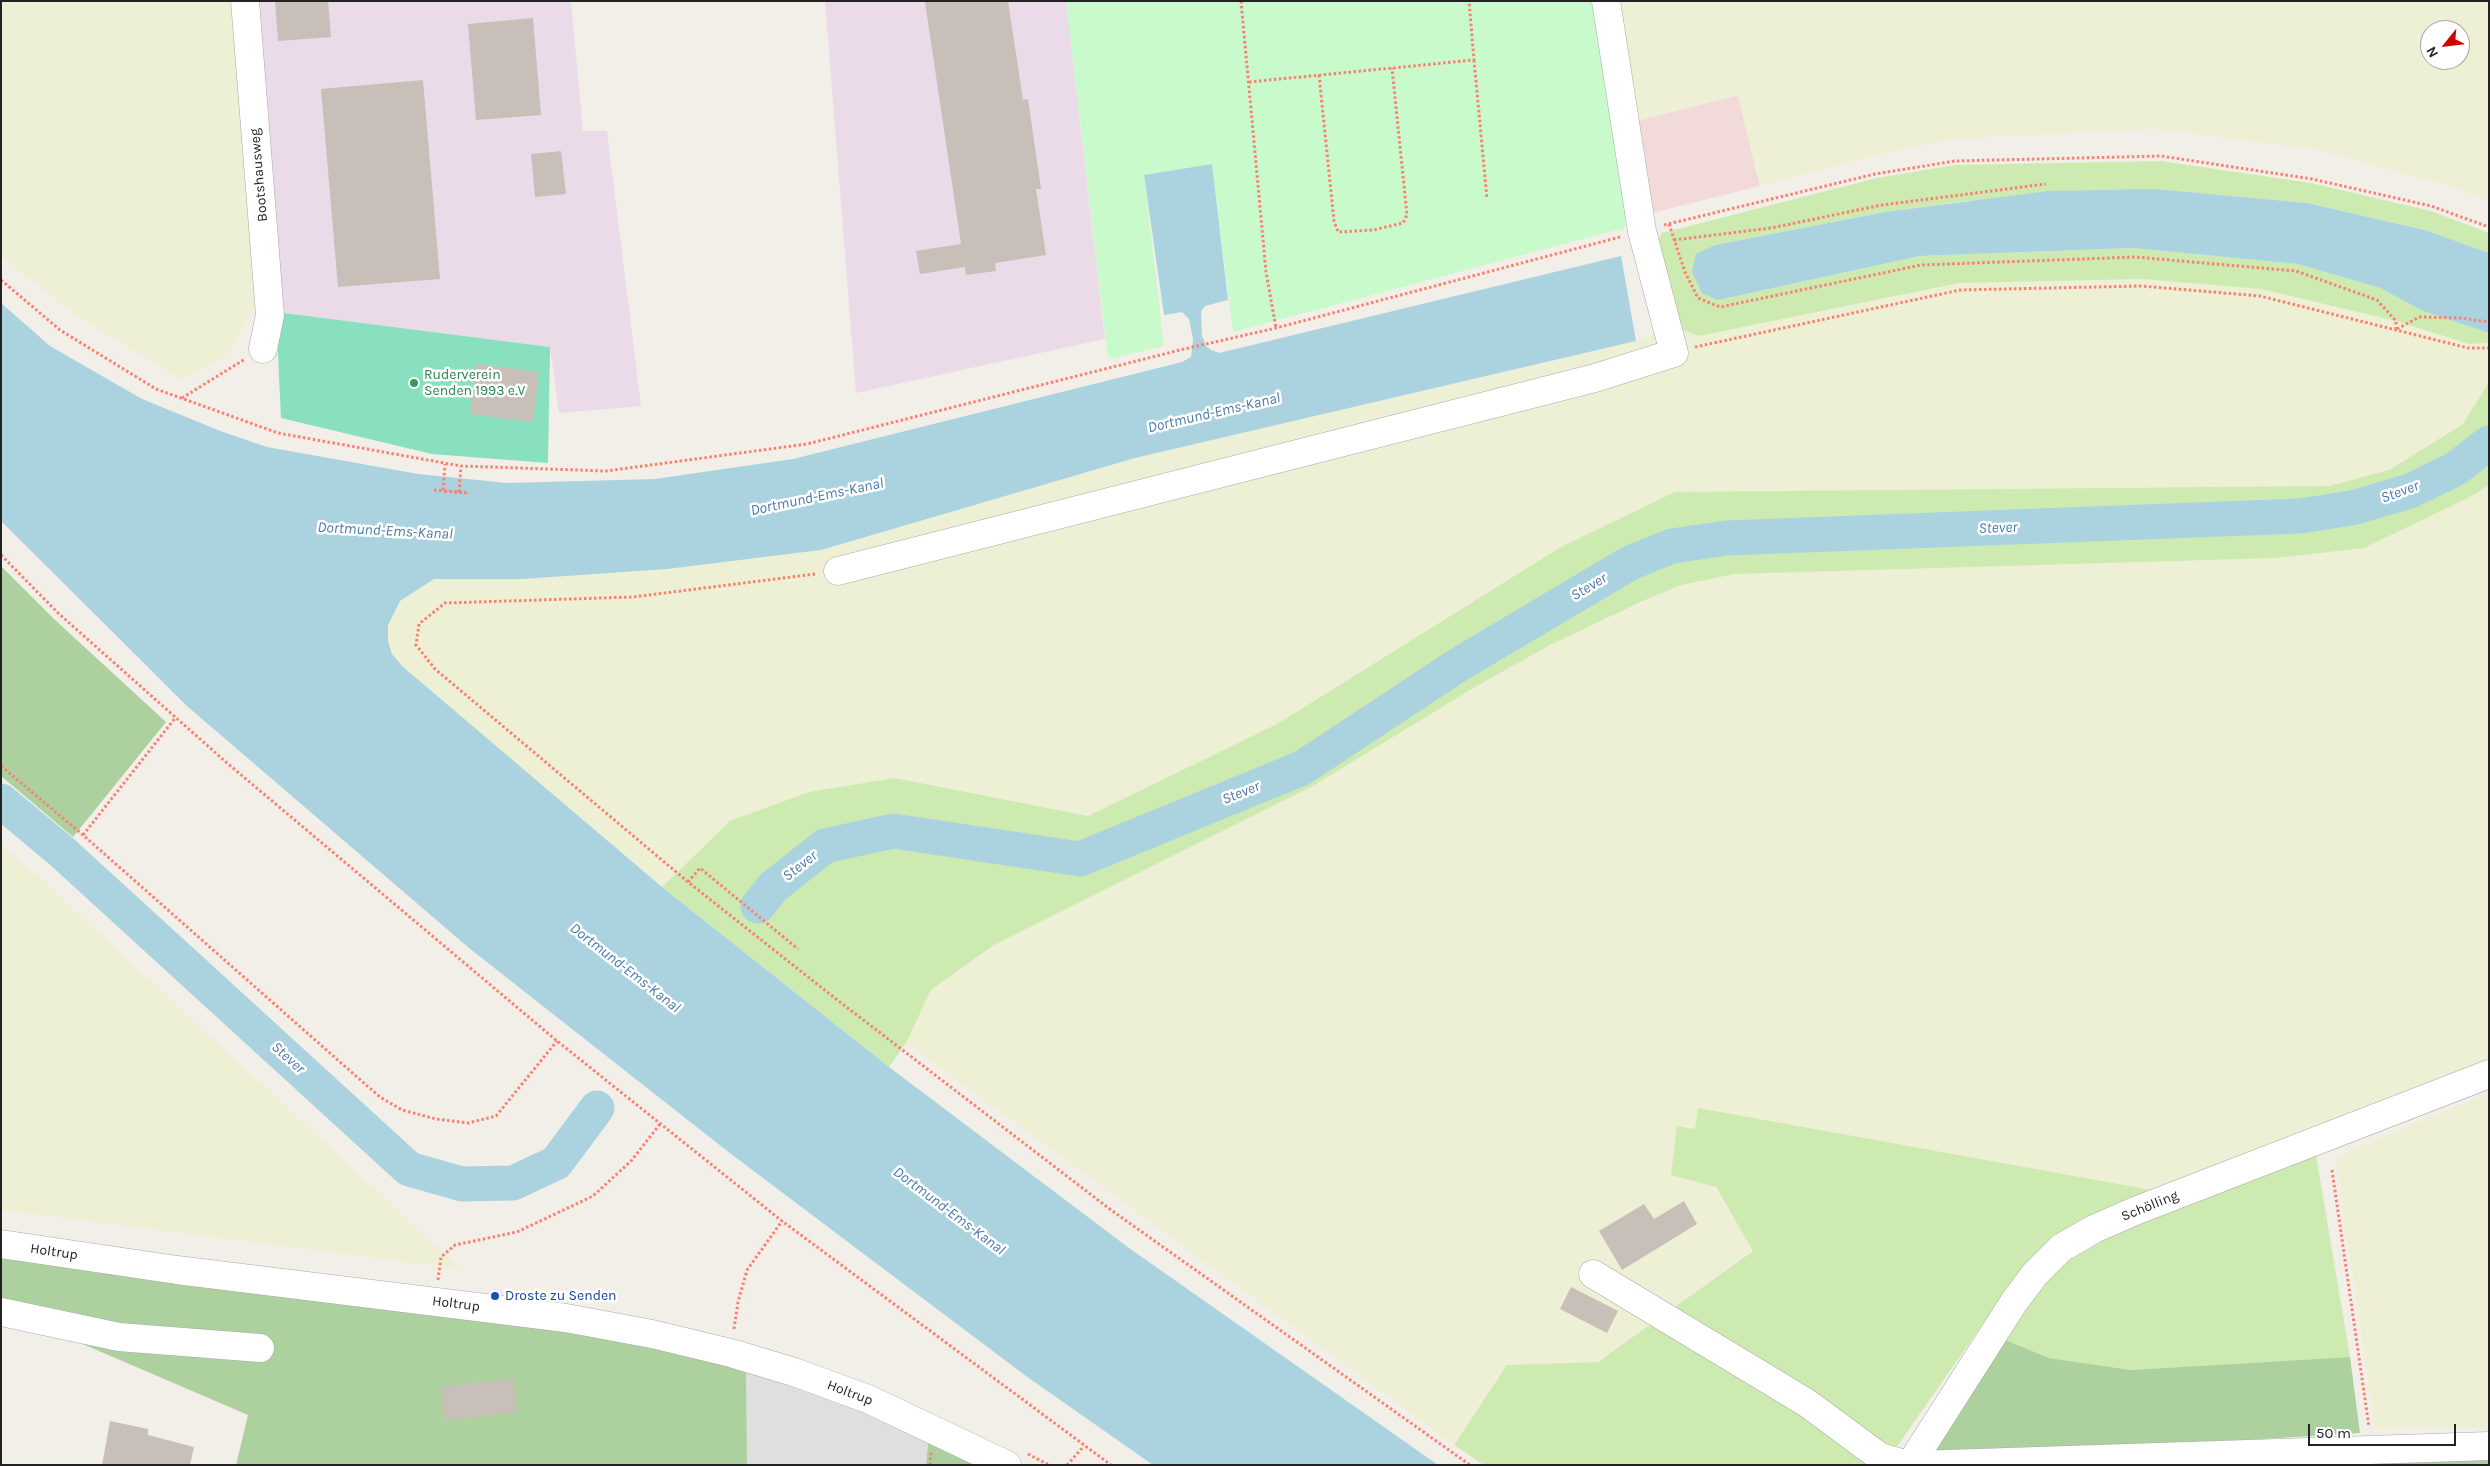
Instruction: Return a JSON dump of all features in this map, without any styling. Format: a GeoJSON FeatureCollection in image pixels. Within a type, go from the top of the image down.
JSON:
{"type":"FeatureCollection","features":[{"type":"Feature","properties":{"kind":"street","name":"Bootshausweg"},"geometry":{"type":"LineString","coordinates":[[245,1],[270,315],[263,349]]}},
{"type":"Feature","properties":{"kind":"street"},"geometry":{"type":"LineString","coordinates":[[838,571],[1585,380],[1674,354],[1642,231],[1606,1]]}},
{"type":"Feature","properties":{"kind":"street","name":"Schölling"},"geometry":{"type":"LineString","coordinates":[[1909,1465],[2014,1302],[2035,1274],[2061,1248],[2094,1229],[2135,1211],[2489,1074]]}},
{"type":"Feature","properties":{"kind":"street","name":"Holtrup"},"geometry":{"type":"LineString","coordinates":[[1,1244],[177,1270],[557,1317],[652,1334],[731,1352],[794,1372],[868,1399],[1007,1465]]}},
{"type":"Feature","properties":{"kind":"street"},"geometry":{"type":"LineString","coordinates":[[1593,1274],[1807,1403],[1880,1457],[1909,1465]]}},
{"type":"Feature","properties":{"kind":"street"},"geometry":{"type":"LineString","coordinates":[[1,1312],[119,1337],[260,1348]]}},
{"type":"Feature","properties":{"kind":"street"},"geometry":{"type":"LineString","coordinates":[[1917,1465],[2489,1446]]}},
{"type":"Feature","properties":{"kind":"path"},"geometry":{"type":"LineString","coordinates":[[1241,1],[1266,272],[1276,328]]}},
{"type":"Feature","properties":{"kind":"path"},"geometry":{"type":"LineString","coordinates":[[1469,1],[1487,199]]}},
{"type":"Feature","properties":{"kind":"path"},"geometry":{"type":"LineString","coordinates":[[1249,82],[1474,60]]}},
{"type":"Feature","properties":{"kind":"path"},"geometry":{"type":"LineString","coordinates":[[1319,75],[1334,221],[1338,232],[1373,230],[1403,223],[1407,215],[1392,68]]}},
{"type":"Feature","properties":{"kind":"path"},"geometry":{"type":"LineString","coordinates":[[1,280],[60,330],[156,389],[278,433],[461,466],[606,471],[806,444],[1180,350],[1276,328],[1669,224],[1875,174],[1955,161],[2161,156],[2312,179],[2431,206],[2488,227]]}},
{"type":"Feature","properties":{"kind":"path"},"geometry":{"type":"LineString","coordinates":[[1674,240],[1771,228],[1882,206],[2046,184]]}},
{"type":"Feature","properties":{"kind":"path"},"geometry":{"type":"LineString","coordinates":[[1669,224],[1685,272],[1698,298],[1720,307],[1921,265],[2135,257],[2296,271],[2377,300],[2396,321],[2396,329]]}},
{"type":"Feature","properties":{"kind":"path"},"geometry":{"type":"LineString","coordinates":[[1674,354],[1710,342],[1960,290],[2141,286],[2260,296],[2468,348],[2489,348]]}},
{"type":"Feature","properties":{"kind":"path"},"geometry":{"type":"LineString","coordinates":[[2396,329],[2419,317],[2460,318],[2489,322]]}},
{"type":"Feature","properties":{"kind":"path"},"geometry":{"type":"LineString","coordinates":[[181,398],[263,349]]}},
{"type":"Feature","properties":{"kind":"path"},"geometry":{"type":"LineString","coordinates":[[443,490],[445,464]]}},
{"type":"Feature","properties":{"kind":"path"},"geometry":{"type":"LineString","coordinates":[[459,492],[461,466]]}},
{"type":"Feature","properties":{"kind":"path"},"geometry":{"type":"LineString","coordinates":[[434,490],[468,493],[459,492],[443,490]]}},
{"type":"Feature","properties":{"kind":"path"},"geometry":{"type":"LineString","coordinates":[[1,555],[58,613],[176,717],[557,1041],[782,1220],[1110,1465]]}},
{"type":"Feature","properties":{"kind":"path"},"geometry":{"type":"LineString","coordinates":[[838,571],[633,597],[445,603],[419,624],[416,644],[435,669],[688,882],[836,1000],[1111,1210],[1470,1465]]}},
{"type":"Feature","properties":{"kind":"path"},"geometry":{"type":"LineString","coordinates":[[83,834],[176,717]]}},
{"type":"Feature","properties":{"kind":"path"},"geometry":{"type":"LineString","coordinates":[[1,766],[83,834],[380,1098],[402,1110],[436,1119],[468,1123],[496,1116],[557,1041]]}},
{"type":"Feature","properties":{"kind":"path"},"geometry":{"type":"LineString","coordinates":[[688,882],[700,868],[798,949]]}},
{"type":"Feature","properties":{"kind":"path"},"geometry":{"type":"LineString","coordinates":[[438,1280],[441,1257],[455,1245],[517,1232],[593,1196],[630,1161],[660,1124]]}},
{"type":"Feature","properties":{"kind":"path"},"geometry":{"type":"LineString","coordinates":[[2332,1170],[2367,1406],[2371,1450]]}},
{"type":"Feature","properties":{"kind":"path"},"geometry":{"type":"LineString","coordinates":[[734,1333],[738,1302],[747,1270],[782,1220]]}},
{"type":"Feature","properties":{"kind":"path"},"geometry":{"type":"LineString","coordinates":[[1067,1465],[1084,1446]]}},
{"type":"Feature","properties":{"kind":"shaded area"},"geometry":{"type":"Polygon","coordinates":[[[252,1],[571,1],[583,131],[607,131],[641,406],[559,413],[550,347],[276,312],[252,1]]]}},
{"type":"Feature","properties":{"kind":"shaded area"},"geometry":{"type":"Polygon","coordinates":[[[825,1],[1066,1],[1105,339],[856,393],[825,1]]]}},
{"type":"Feature","properties":{"kind":"shaded area"},"geometry":{"type":"Polygon","coordinates":[[[1738,95],[1760,186],[1648,214],[1625,124],[1738,95]]]}},
{"type":"Feature","properties":{"kind":"shaded area"},"geometry":{"type":"Polygon","coordinates":[[[746,1360],[929,1433],[926,1465],[747,1465],[746,1360]]]}},
{"type":"Feature","properties":{"kind":"green space"},"geometry":{"type":"Polygon","coordinates":[[[1,1],[236,1],[258,301],[227,355],[182,380],[74,314],[1,256],[1,1]]]}},
{"type":"Feature","properties":{"kind":"green space"},"geometry":{"type":"Polygon","coordinates":[[[1066,1],[1593,1],[1628,217],[1624,228],[1233,332],[1212,164],[1144,175],[1164,346],[1108,359],[1066,1]]]}},
{"type":"Feature","properties":{"kind":"green space"},"geometry":{"type":"Polygon","coordinates":[[[1607,1],[2489,1],[2489,201],[2440,183],[2317,150],[2157,129],[1953,139],[1872,156],[1760,186],[1738,95],[1625,124],[1607,1]]]}},
{"type":"Feature","properties":{"kind":"green space"},"geometry":{"type":"Polygon","coordinates":[[[2161,161],[2311,183],[2431,211],[2489,233],[2489,253],[2425,230],[2307,203],[2156,189],[1967,201],[1885,212],[1715,245],[1718,300],[1920,256],[2133,248],[2298,264],[2380,288],[2423,311],[2489,333],[2489,343],[2469,344],[2396,321],[2261,289],[2142,279],[1959,283],[1699,336],[1674,326],[1654,248],[1662,233],[1877,178],[1955,165],[2161,161]]]}},
{"type":"Feature","properties":{"kind":"green space"},"geometry":{"type":"Polygon","coordinates":[[[2142,279],[2261,289],[2396,321],[2468,344],[2489,343],[2489,382],[2463,424],[2389,470],[2329,486],[1561,547],[1277,724],[1088,816],[895,778],[730,821],[662,887],[401,666],[392,654],[388,641],[388,625],[400,601],[434,579],[522,579],[821,550],[1135,458],[1636,341],[1674,326],[1699,336],[1959,283],[2142,279]]]}},
{"type":"Feature","properties":{"kind":"green space","name":"Ruderverein Senden 1993 e.V"},"geometry":{"type":"Polygon","coordinates":[[[276,312],[550,347],[548,463],[432,454],[281,418],[276,312]]]}},
{"type":"Feature","properties":{"kind":"green space"},"geometry":{"type":"Polygon","coordinates":[[[2489,382],[2489,485],[2472,496],[2364,548],[2276,558],[1735,574],[1681,585],[1643,601],[1550,645],[1470,690],[1313,786],[994,945],[931,990],[906,1043],[889,1067],[662,887],[730,821],[809,792],[895,778],[1088,816],[1277,724],[1561,547],[1675,492],[2329,486],[2389,470],[2463,424],[2489,382]]]}},
{"type":"Feature","properties":{"kind":"green space"},"geometry":{"type":"Polygon","coordinates":[[[2489,485],[2489,1062],[2157,1191],[1677,1126],[1753,1250],[1598,1362],[1507,1365],[1454,1445],[906,1043],[931,990],[994,945],[1313,786],[1470,690],[1550,645],[1681,585],[1734,574],[2276,558],[2472,496],[2489,485]]]}},
{"type":"Feature","properties":{"kind":"green space"},"geometry":{"type":"Polygon","coordinates":[[[1,566],[54,619],[166,722],[73,837],[1,776],[1,566]]]}},
{"type":"Feature","properties":{"kind":"green space"},"geometry":{"type":"Polygon","coordinates":[[[1,844],[41,879],[461,1269],[1,1210],[1,844]]]}},
{"type":"Feature","properties":{"kind":"green space"},"geometry":{"type":"Polygon","coordinates":[[[2489,1093],[2489,1427],[2375,1429],[2335,1157],[2489,1093]]]}},
{"type":"Feature","properties":{"kind":"green space"},"geometry":{"type":"Polygon","coordinates":[[[1698,1108],[2157,1191],[2022,1268],[1884,1465],[1484,1465],[1454,1445],[1507,1365],[1598,1362],[1753,1251],[1716,1187],[1671,1175],[1677,1126],[1695,1129],[1698,1108]]]}},
{"type":"Feature","properties":{"kind":"green space"},"geometry":{"type":"Polygon","coordinates":[[[2315,1149],[2350,1357],[2131,1370],[2049,1358],[1996,1336],[2063,1255],[2315,1149]]]}},
{"type":"Feature","properties":{"kind":"green space"},"geometry":{"type":"Polygon","coordinates":[[[1,1253],[447,1314],[746,1360],[747,1465],[236,1465],[248,1415],[1,1309],[1,1253]]]}},
{"type":"Feature","properties":{"kind":"green space"},"geometry":{"type":"Polygon","coordinates":[[[1996,1336],[2049,1358],[2131,1370],[2350,1357],[2360,1433],[1938,1459],[1928,1454],[1996,1336]]]}},
{"type":"Feature","properties":{"kind":"green space"},"geometry":{"type":"Polygon","coordinates":[[[929,1433],[980,1465],[926,1465],[929,1433]]]}},
{"type":"Feature","properties":{"kind":"green space"},"geometry":{"type":"Polygon","coordinates":[[[2489,1456],[2489,1465],[2225,1465],[2489,1456]]]}},
{"type":"Feature","properties":{"kind":"water","name":"Dortmund-Ems-Kanal"},"geometry":{"type":"Polygon","coordinates":[[[1212,164],[1228,300],[1205,306],[1201,311],[1202,336],[1206,346],[1211,350],[1219,353],[1621,256],[1636,341],[1135,458],[821,550],[667,569],[522,579],[434,579],[400,601],[388,625],[388,641],[392,654],[402,666],[662,887],[889,1067],[1129,1248],[1438,1465],[1153,1465],[1026,1376],[731,1154],[469,948],[188,707],[1,521],[1,303],[50,346],[142,399],[223,432],[267,447],[418,474],[507,483],[655,479],[793,459],[1182,362],[1191,357],[1193,339],[1189,319],[1182,312],[1164,315],[1144,175],[1212,164]]]}},
{"type":"Feature","properties":{"kind":"water"},"geometry":{"type":"Polygon","coordinates":[[[2156,189],[2307,203],[2425,230],[2489,253],[2489,333],[2423,311],[2380,288],[2298,264],[2133,248],[1920,256],[1718,300],[1702,293],[1692,272],[1696,254],[1715,245],[1885,212],[2048,191],[2156,189]]]}},
{"type":"Feature","properties":{"kind":"building"},"geometry":{"type":"Polygon","coordinates":[[[275,1],[328,1],[331,37],[278,41],[275,1]]]}},
{"type":"Feature","properties":{"kind":"building"},"geometry":{"type":"Polygon","coordinates":[[[1008,1],[1023,100],[1028,99],[1041,189],[1036,189],[1046,255],[995,263],[996,271],[966,275],[965,267],[920,274],[916,251],[961,244],[925,2],[1008,1]]]}},
{"type":"Feature","properties":{"kind":"building"},"geometry":{"type":"Polygon","coordinates":[[[533,18],[541,115],[476,120],[468,24],[533,18]]]}},
{"type":"Feature","properties":{"kind":"building"},"geometry":{"type":"Polygon","coordinates":[[[423,80],[440,279],[338,287],[321,89],[423,80]]]}},
{"type":"Feature","properties":{"kind":"building"},"geometry":{"type":"Polygon","coordinates":[[[561,151],[566,194],[535,197],[531,154],[561,151]]]}},
{"type":"Feature","properties":{"kind":"building","name":"Ruderverein Senden 1993 e.V"},"geometry":{"type":"Polygon","coordinates":[[[476,364],[539,372],[533,422],[470,414],[476,364]]]}},
{"type":"Feature","properties":{"kind":"building"},"geometry":{"type":"Polygon","coordinates":[[[1684,1201],[1697,1224],[1622,1270],[1599,1231],[1644,1204],[1654,1219],[1684,1201]]]}},
{"type":"Feature","properties":{"kind":"building"},"geometry":{"type":"Polygon","coordinates":[[[1571,1287],[1618,1311],[1607,1333],[1560,1309],[1571,1287]]]}},
{"type":"Feature","properties":{"kind":"building"},"geometry":{"type":"Polygon","coordinates":[[[513,1379],[517,1412],[445,1420],[441,1387],[513,1379]]]}},
{"type":"Feature","properties":{"kind":"building"},"geometry":{"type":"Polygon","coordinates":[[[110,1421],[148,1429],[148,1435],[194,1447],[190,1465],[102,1465],[110,1421]]]}},
{"type":"Feature","properties":{"kind":"waterway","name":"Stever"},"geometry":{"type":"LineString","coordinates":[[758,906],[773,887],[825,846],[893,831],[1080,859],[1302,768],[1458,665],[1630,563],[1672,546],[1727,538],[2300,516],[2352,508],[2410,491],[2455,469],[2489,443]]}},
{"type":"Feature","properties":{"kind":"waterway","name":"Stever"},"geometry":{"type":"LineString","coordinates":[[1,801],[61,851],[409,1169],[462,1184],[513,1183],[556,1163],[597,1108]]}},
{"type":"Feature","properties":{"kind":"place","name":"Ruderverein Senden 1993 e.V"},"geometry":{"type":"Point","coordinates":[414,383]}},
{"type":"Feature","properties":{"kind":"place","name":"Droste zu Senden"},"geometry":{"type":"Point","coordinates":[495,1296]}}]}
